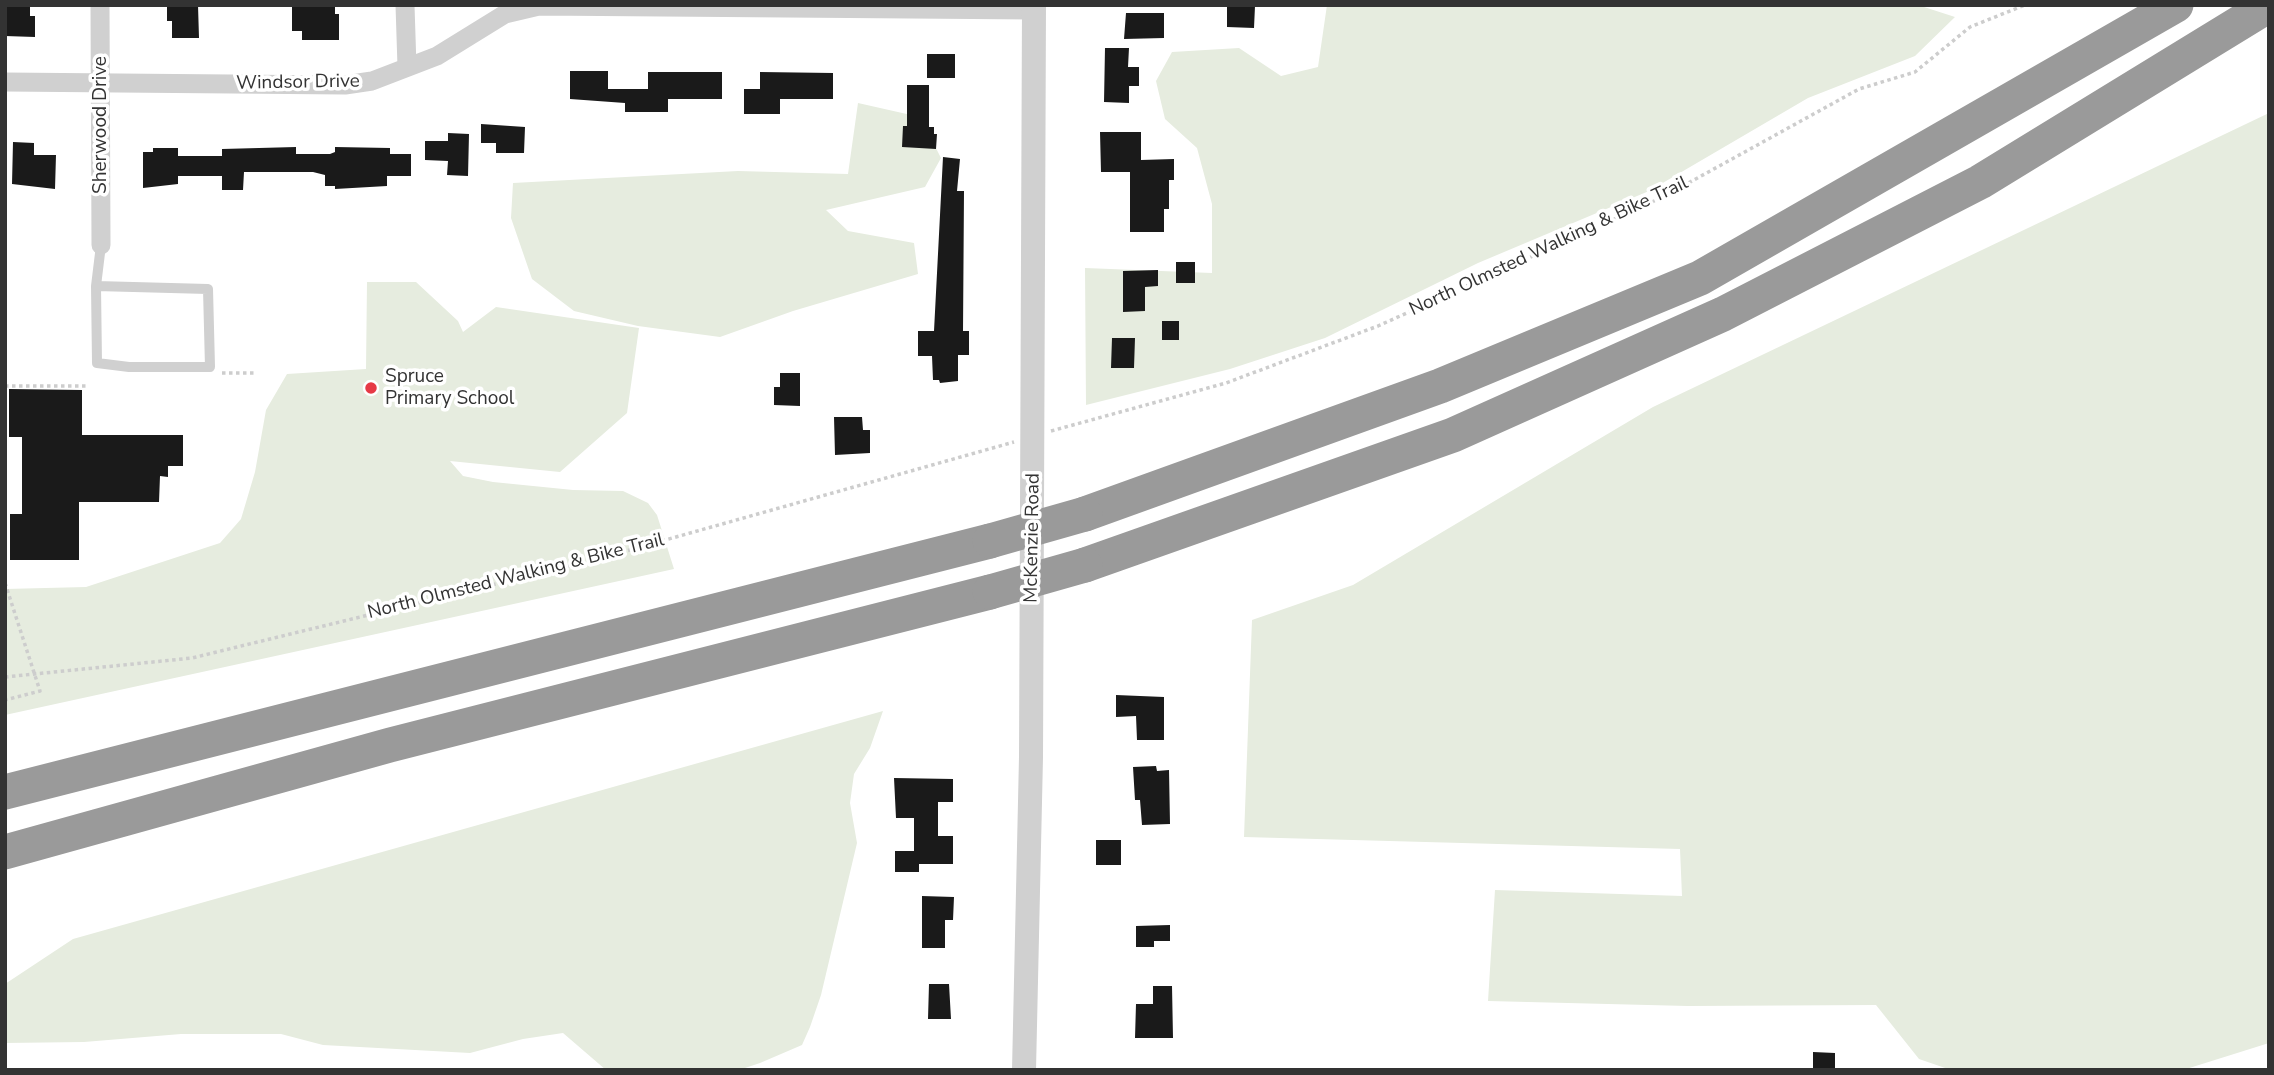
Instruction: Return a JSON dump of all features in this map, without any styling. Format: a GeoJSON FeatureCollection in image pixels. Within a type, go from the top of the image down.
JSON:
{"type":"FeatureCollection","features":[{"type":"Feature","properties":{"kind":"highway"},"geometry":{"type":"LineString","coordinates":[[11,790],[990,541],[1085,514],[1440,386],[1700,278],[2176,5]]}},
{"type":"Feature","properties":{"kind":"highway"},"geometry":{"type":"LineString","coordinates":[[5,852],[390,745],[990,592],[1085,565],[1453,435],[1723,314],[1980,182],[2269,5]]}},
{"type":"Feature","properties":{"kind":"street","name":"Sherwood Drive"},"geometry":{"type":"LineString","coordinates":[[100,5],[101,245]]}},
{"type":"Feature","properties":{"kind":"street"},"geometry":{"type":"LineString","coordinates":[[405,5],[407,67]]}},
{"type":"Feature","properties":{"kind":"street","name":"Windsor Drive"},"geometry":{"type":"LineString","coordinates":[[5,82],[101,85],[345,85],[372,81],[437,56],[505,15],[539,6],[1034,8]]}},
{"type":"Feature","properties":{"kind":"street","name":"McKenzie Road"},"geometry":{"type":"LineString","coordinates":[[1024,1070],[1031,729],[1034,8]]}},
{"type":"Feature","properties":{"kind":"lane"},"geometry":{"type":"LineString","coordinates":[[96,286],[208,289],[210,367],[129,368],[97,363],[96,286],[101,245]]}},
{"type":"Feature","properties":{"kind":"path","name":"North Olmsted Walking & Bike Trail"},"geometry":{"type":"LineString","coordinates":[[1045,432],[1226,383],[1378,326],[1662,197],[1859,89],[1915,72],[1970,27],[2025,5]]}},
{"type":"Feature","properties":{"kind":"path"},"geometry":{"type":"LineString","coordinates":[[5,386],[86,386]]}},
{"type":"Feature","properties":{"kind":"path","name":"North Olmsted Walking & Bike Trail"},"geometry":{"type":"LineString","coordinates":[[5,677],[192,658],[594,560],[1019,441]]}},
{"type":"Feature","properties":{"kind":"path"},"geometry":{"type":"LineString","coordinates":[[5,583],[40,691],[5,700]]}},
{"type":"Feature","properties":{"kind":"shaded area"},"geometry":{"type":"Polygon","coordinates":[[[1327,5],[1905,5],[1921,6],[1955,17],[1915,56],[1808,98],[1649,191],[1478,263],[1325,338],[1230,369],[1086,405],[1085,268],[1212,273],[1212,204],[1197,148],[1165,119],[1156,81],[1172,52],[1239,48],[1281,76],[1318,67],[1327,5]]]}},
{"type":"Feature","properties":{"kind":"shaded area"},"geometry":{"type":"Polygon","coordinates":[[[858,103],[920,117],[941,158],[925,187],[826,210],[848,231],[914,243],[918,274],[793,311],[720,337],[638,326],[574,311],[532,279],[511,218],[513,183],[738,171],[848,174],[858,103]]]}},
{"type":"Feature","properties":{"kind":"shaded area"},"geometry":{"type":"Polygon","coordinates":[[[2269,113],[2269,1043],[2183,1070],[1951,1070],[1919,1059],[1876,1005],[1688,1006],[1488,1001],[1495,890],[1682,896],[1680,849],[1244,837],[1252,620],[1353,585],[1653,407],[2269,113]]]}},
{"type":"Feature","properties":{"kind":"shaded area"},"geometry":{"type":"Polygon","coordinates":[[[367,282],[416,282],[458,321],[463,332],[496,307],[639,328],[627,413],[560,472],[450,461],[463,476],[493,482],[573,490],[623,491],[648,503],[657,515],[674,569],[5,715],[5,589],[86,587],[220,543],[241,519],[255,472],[266,410],[287,374],[366,369],[367,282]]]}},
{"type":"Feature","properties":{"kind":"shaded area"},"geometry":{"type":"Polygon","coordinates":[[[883,711],[870,748],[854,774],[850,803],[857,843],[821,995],[810,1027],[802,1045],[760,1063],[739,1070],[606,1070],[563,1033],[523,1039],[470,1053],[323,1045],[281,1034],[181,1034],[84,1042],[5,1043],[5,984],[73,939],[883,711]]]}},
{"type":"Feature","properties":{"kind":"building"},"geometry":{"type":"Polygon","coordinates":[[[5,5],[30,5],[30,16],[35,16],[35,37],[5,36],[5,5]]]}},
{"type":"Feature","properties":{"kind":"building"},"geometry":{"type":"Polygon","coordinates":[[[167,5],[198,5],[199,38],[172,38],[172,21],[167,21],[167,5]]]}},
{"type":"Feature","properties":{"kind":"building"},"geometry":{"type":"Polygon","coordinates":[[[292,5],[335,5],[335,14],[339,14],[339,40],[302,40],[302,31],[292,31],[292,5]]]}},
{"type":"Feature","properties":{"kind":"building"},"geometry":{"type":"Polygon","coordinates":[[[1227,6],[1255,6],[1254,28],[1227,27],[1227,6]]]}},
{"type":"Feature","properties":{"kind":"building"},"geometry":{"type":"Polygon","coordinates":[[[1126,13],[1164,13],[1164,38],[1124,39],[1126,13]]]}},
{"type":"Feature","properties":{"kind":"building"},"geometry":{"type":"Polygon","coordinates":[[[1105,48],[1129,48],[1128,67],[1139,67],[1139,86],[1129,86],[1129,103],[1104,102],[1105,48]]]}},
{"type":"Feature","properties":{"kind":"building"},"geometry":{"type":"Polygon","coordinates":[[[927,54],[955,54],[955,78],[927,78],[927,54]]]}},
{"type":"Feature","properties":{"kind":"building"},"geometry":{"type":"Polygon","coordinates":[[[570,71],[608,71],[608,89],[648,89],[648,72],[722,72],[722,99],[668,99],[668,112],[625,112],[625,103],[570,99],[570,71]]]}},
{"type":"Feature","properties":{"kind":"building"},"geometry":{"type":"Polygon","coordinates":[[[760,72],[833,73],[833,99],[780,99],[780,114],[744,114],[744,89],[760,89],[760,72]]]}},
{"type":"Feature","properties":{"kind":"building"},"geometry":{"type":"Polygon","coordinates":[[[907,85],[929,85],[929,127],[934,127],[934,134],[937,134],[936,149],[902,147],[903,126],[907,126],[907,85]]]}},
{"type":"Feature","properties":{"kind":"building"},"geometry":{"type":"Polygon","coordinates":[[[481,124],[525,127],[524,153],[496,153],[496,143],[481,143],[481,124]]]}},
{"type":"Feature","properties":{"kind":"building"},"geometry":{"type":"Polygon","coordinates":[[[1100,132],[1141,132],[1141,160],[1174,159],[1174,180],[1169,180],[1169,209],[1164,209],[1164,232],[1130,232],[1130,172],[1101,172],[1100,132]]]}},
{"type":"Feature","properties":{"kind":"building"},"geometry":{"type":"Polygon","coordinates":[[[448,133],[469,134],[468,176],[447,175],[448,161],[425,160],[425,141],[448,141],[448,133]]]}},
{"type":"Feature","properties":{"kind":"building"},"geometry":{"type":"Polygon","coordinates":[[[13,142],[34,143],[34,155],[56,155],[55,189],[12,184],[13,142]]]}},
{"type":"Feature","properties":{"kind":"building"},"geometry":{"type":"Polygon","coordinates":[[[296,147],[296,154],[330,154],[335,152],[335,147],[390,148],[390,154],[411,154],[411,176],[387,176],[387,186],[335,189],[335,186],[325,186],[325,175],[313,172],[244,172],[243,190],[222,190],[222,176],[178,176],[178,184],[143,188],[143,152],[153,152],[153,148],[178,148],[178,156],[222,156],[222,149],[296,147]]]}},
{"type":"Feature","properties":{"kind":"building"},"geometry":{"type":"Polygon","coordinates":[[[943,157],[960,159],[957,191],[964,191],[963,331],[969,331],[969,355],[958,355],[958,381],[940,383],[939,380],[933,380],[932,356],[918,356],[918,331],[934,331],[943,157]]]}},
{"type":"Feature","properties":{"kind":"building"},"geometry":{"type":"Polygon","coordinates":[[[1176,262],[1195,262],[1195,283],[1176,283],[1176,262]]]}},
{"type":"Feature","properties":{"kind":"building"},"geometry":{"type":"Polygon","coordinates":[[[1158,270],[1158,286],[1145,287],[1145,311],[1123,312],[1123,271],[1158,270]]]}},
{"type":"Feature","properties":{"kind":"building"},"geometry":{"type":"Polygon","coordinates":[[[1162,321],[1179,321],[1179,340],[1162,340],[1162,321]]]}},
{"type":"Feature","properties":{"kind":"building"},"geometry":{"type":"Polygon","coordinates":[[[1112,338],[1135,338],[1134,368],[1111,368],[1112,338]]]}},
{"type":"Feature","properties":{"kind":"building"},"geometry":{"type":"Polygon","coordinates":[[[780,373],[800,373],[800,406],[774,405],[774,387],[780,387],[780,373]]]}},
{"type":"Feature","properties":{"kind":"building"},"geometry":{"type":"Polygon","coordinates":[[[9,389],[82,390],[82,435],[183,435],[183,466],[168,466],[168,477],[160,476],[159,502],[79,502],[79,560],[10,560],[10,514],[22,514],[22,437],[9,437],[9,389]]]}},
{"type":"Feature","properties":{"kind":"building"},"geometry":{"type":"Polygon","coordinates":[[[834,417],[862,417],[863,430],[870,430],[870,453],[835,455],[834,417]]]}},
{"type":"Feature","properties":{"kind":"building"},"geometry":{"type":"Polygon","coordinates":[[[1116,695],[1164,697],[1164,740],[1137,740],[1136,716],[1116,717],[1116,695]]]}},
{"type":"Feature","properties":{"kind":"building"},"geometry":{"type":"Polygon","coordinates":[[[1156,766],[1157,771],[1169,770],[1170,824],[1142,825],[1140,800],[1135,800],[1133,767],[1156,766]]]}},
{"type":"Feature","properties":{"kind":"building"},"geometry":{"type":"Polygon","coordinates":[[[894,778],[953,779],[953,802],[938,802],[938,836],[953,836],[953,864],[919,864],[919,872],[895,872],[895,851],[914,851],[914,818],[896,818],[894,778]]]}},
{"type":"Feature","properties":{"kind":"building"},"geometry":{"type":"Polygon","coordinates":[[[1096,840],[1121,840],[1121,865],[1096,865],[1096,840]]]}},
{"type":"Feature","properties":{"kind":"building"},"geometry":{"type":"Polygon","coordinates":[[[922,896],[954,897],[953,920],[945,920],[945,948],[922,948],[922,896]]]}},
{"type":"Feature","properties":{"kind":"building"},"geometry":{"type":"Polygon","coordinates":[[[1170,925],[1170,941],[1154,941],[1154,947],[1136,947],[1136,926],[1170,925]]]}},
{"type":"Feature","properties":{"kind":"building"},"geometry":{"type":"Polygon","coordinates":[[[929,984],[949,984],[951,1019],[928,1019],[929,984]]]}},
{"type":"Feature","properties":{"kind":"building"},"geometry":{"type":"Polygon","coordinates":[[[1153,986],[1172,986],[1173,1038],[1135,1038],[1136,1004],[1153,1004],[1153,986]]]}},
{"type":"Feature","properties":{"kind":"building"},"geometry":{"type":"Polygon","coordinates":[[[1813,1052],[1835,1053],[1835,1070],[1813,1070],[1813,1052]]]}},
{"type":"Feature","properties":{"kind":"place","name":"Spruce Primary School"},"geometry":{"type":"Point","coordinates":[371,388]}}]}
